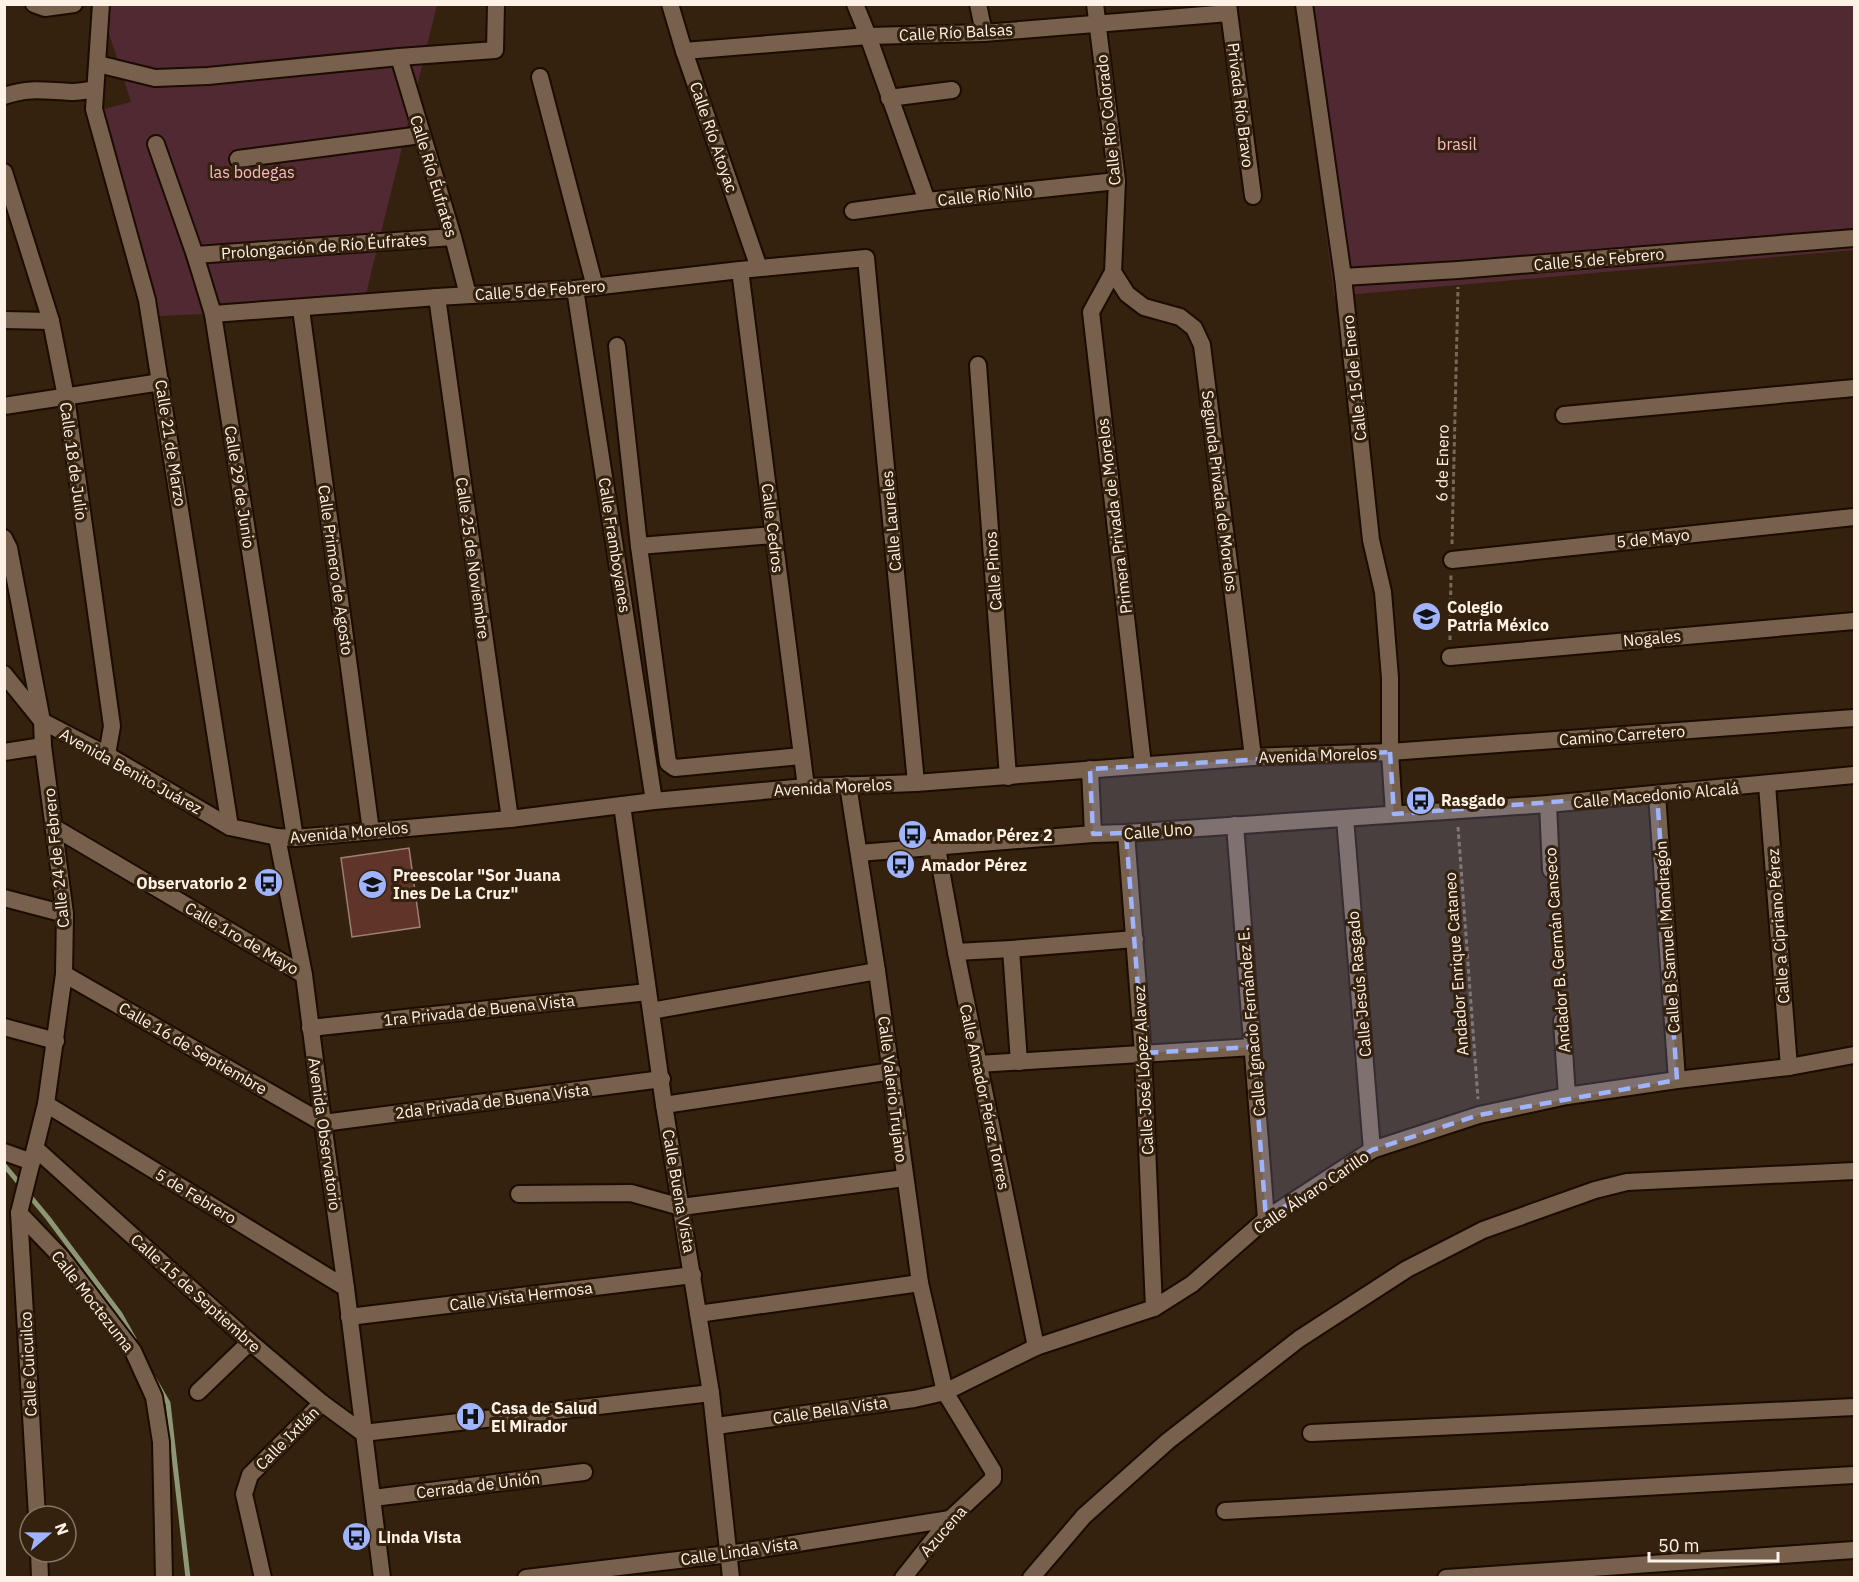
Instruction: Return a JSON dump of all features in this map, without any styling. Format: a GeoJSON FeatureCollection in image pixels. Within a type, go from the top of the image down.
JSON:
{"type":"FeatureCollection","features":[{"type":"Feature","properties":{"kind":"street"},"geometry":{"type":"LineString","coordinates":[[34,4],[45,8],[74,4]]}},
{"type":"Feature","properties":{"kind":"street","name":"Calle 21 de Marzo"},"geometry":{"type":"LineString","coordinates":[[101,4],[94,109],[147,300],[230,827]]}},
{"type":"Feature","properties":{"kind":"street"},"geometry":{"type":"LineString","coordinates":[[98,64],[155,78],[208,76],[495,50],[496,4]]}},
{"type":"Feature","properties":{"kind":"street","name":"Calle Río Atoyac"},"geometry":{"type":"LineString","coordinates":[[670,4],[759,268]]}},
{"type":"Feature","properties":{"kind":"street"},"geometry":{"type":"LineString","coordinates":[[855,4],[927,201]]}},
{"type":"Feature","properties":{"kind":"street"},"geometry":{"type":"LineString","coordinates":[[978,4],[984,33]]}},
{"type":"Feature","properties":{"kind":"street","name":"Calle Río Colorado"},"geometry":{"type":"LineString","coordinates":[[1095,4],[1117,181],[1113,272]]}},
{"type":"Feature","properties":{"kind":"street","name":"Calle 15 de Enero"},"geometry":{"type":"LineString","coordinates":[[1304,4],[1343,277],[1371,540],[1383,592],[1390,678],[1390,752],[1394,814]]}},
{"type":"Feature","properties":{"kind":"street","name":"Calle Río Balsas"},"geometry":{"type":"LineString","coordinates":[[684,51],[868,36],[984,33],[1097,22],[1162,11],[1228,9]]}},
{"type":"Feature","properties":{"kind":"street","name":"Privada Río Bravo"},"geometry":{"type":"LineString","coordinates":[[1228,9],[1253,196]]}},
{"type":"Feature","properties":{"kind":"street","name":"Calle Río Éufrates"},"geometry":{"type":"LineString","coordinates":[[399,57],[468,295]]}},
{"type":"Feature","properties":{"kind":"street"},"geometry":{"type":"LineString","coordinates":[[540,77],[595,287]]}},
{"type":"Feature","properties":{"kind":"street"},"geometry":{"type":"LineString","coordinates":[[4,96],[21,91],[48,89],[72,92],[95,90]]}},
{"type":"Feature","properties":{"kind":"street"},"geometry":{"type":"LineString","coordinates":[[889,98],[952,90]]}},
{"type":"Feature","properties":{"kind":"street"},"geometry":{"type":"LineString","coordinates":[[238,159],[421,135]]}},
{"type":"Feature","properties":{"kind":"street","name":"Calle 29 de Junio"},"geometry":{"type":"LineString","coordinates":[[156,144],[213,314],[295,838]]}},
{"type":"Feature","properties":{"kind":"street","name":"Calle 18 de Julio"},"geometry":{"type":"LineString","coordinates":[[4,172],[51,321],[66,397],[112,726],[106,755]]}},
{"type":"Feature","properties":{"kind":"street","name":"Calle Río Nilo"},"geometry":{"type":"LineString","coordinates":[[853,211],[1117,181]]}},
{"type":"Feature","properties":{"kind":"street","name":"Prolongación de Río Éufrates"},"geometry":{"type":"LineString","coordinates":[[195,255],[453,237]]}},
{"type":"Feature","properties":{"kind":"street","name":"Calle 5 de Febrero"},"geometry":{"type":"LineString","coordinates":[[1343,277],[1854,238]]}},
{"type":"Feature","properties":{"kind":"street","name":"Calle 5 de Febrero"},"geometry":{"type":"LineString","coordinates":[[213,314],[575,289],[866,258]]}},
{"type":"Feature","properties":{"kind":"street","name":"Calle Laureles"},"geometry":{"type":"LineString","coordinates":[[866,258],[916,783]]}},
{"type":"Feature","properties":{"kind":"street","name":"Calle Cedros"},"geometry":{"type":"LineString","coordinates":[[740,270],[806,786]]}},
{"type":"Feature","properties":{"kind":"street","name":"Segunda Privada de Morelos"},"geometry":{"type":"LineString","coordinates":[[1113,272],[1127,294],[1144,307],[1180,317],[1194,328],[1202,345],[1253,757]]}},
{"type":"Feature","properties":{"kind":"street","name":"Primera Privada de Morelos"},"geometry":{"type":"LineString","coordinates":[[1113,272],[1091,312],[1143,765]]}},
{"type":"Feature","properties":{"kind":"street","name":"Calle Framboyanes"},"geometry":{"type":"LineString","coordinates":[[575,289],[654,801]]}},
{"type":"Feature","properties":{"kind":"street","name":"Calle 25 de Noviembre"},"geometry":{"type":"LineString","coordinates":[[437,297],[510,819]]}},
{"type":"Feature","properties":{"kind":"street","name":"Calle Primero de Agosto"},"geometry":{"type":"LineString","coordinates":[[301,309],[371,831]]}},
{"type":"Feature","properties":{"kind":"street"},"geometry":{"type":"LineString","coordinates":[[4,320],[51,321]]}},
{"type":"Feature","properties":{"kind":"street"},"geometry":{"type":"LineString","coordinates":[[616,346],[639,546],[668,763],[675,768],[801,756]]}},
{"type":"Feature","properties":{"kind":"street","name":"Calle Pinos"},"geometry":{"type":"LineString","coordinates":[[978,365],[1008,777]]}},
{"type":"Feature","properties":{"kind":"street"},"geometry":{"type":"LineString","coordinates":[[4,406],[161,382]]}},
{"type":"Feature","properties":{"kind":"street"},"geometry":{"type":"LineString","coordinates":[[1564,415],[1854,388]]}},
{"type":"Feature","properties":{"kind":"street","name":"5 de Mayo"},"geometry":{"type":"LineString","coordinates":[[1452,560],[1854,517]]}},
{"type":"Feature","properties":{"kind":"street"},"geometry":{"type":"LineString","coordinates":[[639,546],[774,535]]}},
{"type":"Feature","properties":{"kind":"street","name":"Calle 24 de Febrero"},"geometry":{"type":"LineString","coordinates":[[4,538],[9,548],[42,721],[43,746],[65,914],[64,974],[56,1041],[46,1104],[20,1213]]}},
{"type":"Feature","properties":{"kind":"street","name":"Nogales"},"geometry":{"type":"LineString","coordinates":[[1450,657],[1854,621]]}},
{"type":"Feature","properties":{"kind":"street","name":"Avenida Benito Juárez"},"geometry":{"type":"LineString","coordinates":[[4,674],[42,721],[106,755],[230,827],[278,837]]}},
{"type":"Feature","properties":{"kind":"street","name":"Camino Carretero"},"geometry":{"type":"LineString","coordinates":[[1390,752],[1854,718]]}},
{"type":"Feature","properties":{"kind":"street"},"geometry":{"type":"LineString","coordinates":[[4,752],[43,746]]}},
{"type":"Feature","properties":{"kind":"street","name":"Avenida Morelos"},"geometry":{"type":"LineString","coordinates":[[278,837],[295,838],[510,819],[654,801],[806,786],[916,783],[1253,757],[1390,752]]}},
{"type":"Feature","properties":{"kind":"street"},"geometry":{"type":"LineString","coordinates":[[1090,769],[1093,834]]}},
{"type":"Feature","properties":{"kind":"street","name":"Calle Macedonio Alcalá"},"geometry":{"type":"LineString","coordinates":[[1457,811],[1657,795],[1854,775]]}},
{"type":"Feature","properties":{"kind":"street","name":"Calle Valerio Trujano"},"geometry":{"type":"LineString","coordinates":[[848,785],[892,1071],[920,1283],[945,1392],[993,1471],[993,1479],[985,1486]]}},
{"type":"Feature","properties":{"kind":"street","name":"Calle a Cipriano Pérez"},"geometry":{"type":"LineString","coordinates":[[1767,785],[1789,1067]]}},
{"type":"Feature","properties":{"kind":"street","name":"Calle B Samuel Mondragón"},"geometry":{"type":"LineString","coordinates":[[1657,795],[1677,1080]]}},
{"type":"Feature","properties":{"kind":"street","name":"Andador B. Germán Canseco"},"geometry":{"type":"LineString","coordinates":[[1548,804],[1551,870]]}},
{"type":"Feature","properties":{"kind":"street","name":"Calle Buena Vista"},"geometry":{"type":"LineString","coordinates":[[622,805],[664,1105],[716,1426],[731,1578]]}},
{"type":"Feature","properties":{"kind":"street","name":"Calle Uno"},"geometry":{"type":"LineString","coordinates":[[859,853],[1093,834],[1457,811]]}},
{"type":"Feature","properties":{"kind":"street","name":"Calle Jesús Rasgado"},"geometry":{"type":"LineString","coordinates":[[1345,818],[1372,1150]]}},
{"type":"Feature","properties":{"kind":"street","name":"Calle Ignacio Fernández E."},"geometry":{"type":"LineString","coordinates":[[1235,825],[1266,1219]]}},
{"type":"Feature","properties":{"kind":"street","name":"Calle 1ro de Mayo"},"geometry":{"type":"LineString","coordinates":[[55,828],[304,975]]}},
{"type":"Feature","properties":{"kind":"street","name":"Calle José López Alavez"},"geometry":{"type":"LineString","coordinates":[[1126,833],[1143,1053],[1154,1308]]}},
{"type":"Feature","properties":{"kind":"street","name":"Avenida Observatorio"},"geometry":{"type":"LineString","coordinates":[[278,837],[304,975],[382,1578]]}},
{"type":"Feature","properties":{"kind":"street","name":"Calle Amador Pérez Torres"},"geometry":{"type":"LineString","coordinates":[[937,848],[978,1065],[1036,1347]]}},
{"type":"Feature","properties":{"kind":"street"},"geometry":{"type":"LineString","coordinates":[[4,898],[65,914]]}},
{"type":"Feature","properties":{"kind":"street"},"geometry":{"type":"LineString","coordinates":[[956,952],[1011,950],[1135,939]]}},
{"type":"Feature","properties":{"kind":"street"},"geometry":{"type":"LineString","coordinates":[[1011,950],[1019,1062]]}},
{"type":"Feature","properties":{"kind":"street"},"geometry":{"type":"LineString","coordinates":[[651,1011],[877,970]]}},
{"type":"Feature","properties":{"kind":"street","name":"Calle 16 de Septiembre"},"geometry":{"type":"LineString","coordinates":[[64,974],[322,1122]]}},
{"type":"Feature","properties":{"kind":"street","name":"1ra Privada de Buena Vista"},"geometry":{"type":"LineString","coordinates":[[310,1028],[648,992]]}},
{"type":"Feature","properties":{"kind":"street","name":"Andador B. Germán Canseco"},"geometry":{"type":"LineString","coordinates":[[1562,1021],[1567,1096]]}},
{"type":"Feature","properties":{"kind":"street"},"geometry":{"type":"LineString","coordinates":[[4,1027],[56,1041]]}},
{"type":"Feature","properties":{"kind":"street"},"geometry":{"type":"LineString","coordinates":[[978,1065],[1253,1047]]}},
{"type":"Feature","properties":{"kind":"street","name":"Calle Álvaro Carillo"},"geometry":{"type":"LineString","coordinates":[[945,1392],[1036,1347],[1154,1308],[1192,1284],[1266,1219],[1372,1150],[1479,1115],[1567,1096],[1789,1067],[1854,1055]]}},
{"type":"Feature","properties":{"kind":"street"},"geometry":{"type":"LineString","coordinates":[[664,1105],[892,1071]]}},
{"type":"Feature","properties":{"kind":"street","name":"2da Privada de Buena Vista"},"geometry":{"type":"LineString","coordinates":[[322,1122],[662,1079]]}},
{"type":"Feature","properties":{"kind":"street","name":"5 de Febrero"},"geometry":{"type":"LineString","coordinates":[[46,1104],[346,1288]]}},
{"type":"Feature","properties":{"kind":"street"},"geometry":{"type":"LineString","coordinates":[[4,1152],[34,1155]]}},
{"type":"Feature","properties":{"kind":"street","name":"Calle 15 de Septiembre"},"geometry":{"type":"LineString","coordinates":[[34,1155],[249,1342],[322,1403],[363,1433]]}},
{"type":"Feature","properties":{"kind":"street"},"geometry":{"type":"LineString","coordinates":[[1031,1578],[1084,1516],[1126,1478],[1168,1441],[1299,1339],[1407,1269],[1484,1230],[1595,1190],[1627,1182],[1854,1172]]}},
{"type":"Feature","properties":{"kind":"street"},"geometry":{"type":"LineString","coordinates":[[519,1194],[631,1193],[681,1207],[905,1178]]}},
{"type":"Feature","properties":{"kind":"street","name":"Calle Cuicuilco"},"geometry":{"type":"LineString","coordinates":[[20,1213],[36,1504]]}},
{"type":"Feature","properties":{"kind":"street","name":"Calle Moctezuma"},"geometry":{"type":"LineString","coordinates":[[20,1213],[62,1258],[133,1351],[154,1397],[161,1442],[164,1578]]}},
{"type":"Feature","properties":{"kind":"street","name":"Calle Vista Hermosa"},"geometry":{"type":"LineString","coordinates":[[350,1317],[693,1275]]}},
{"type":"Feature","properties":{"kind":"street"},"geometry":{"type":"LineString","coordinates":[[699,1314],[920,1283]]}},
{"type":"Feature","properties":{"kind":"street"},"geometry":{"type":"LineString","coordinates":[[198,1392],[249,1342]]}},
{"type":"Feature","properties":{"kind":"street","name":"Calle Bella Vista"},"geometry":{"type":"LineString","coordinates":[[716,1426],[914,1399],[945,1392]]}},
{"type":"Feature","properties":{"kind":"street"},"geometry":{"type":"LineString","coordinates":[[363,1433],[711,1393]]}},
{"type":"Feature","properties":{"kind":"street","name":"Calle Ixtlán"},"geometry":{"type":"LineString","coordinates":[[263,1578],[244,1494],[250,1475],[322,1403]]}},
{"type":"Feature","properties":{"kind":"street"},"geometry":{"type":"LineString","coordinates":[[1311,1433],[1854,1407]]}},
{"type":"Feature","properties":{"kind":"street","name":"Cerrada de Unión"},"geometry":{"type":"LineString","coordinates":[[373,1498],[584,1472]]}},
{"type":"Feature","properties":{"kind":"street"},"geometry":{"type":"LineString","coordinates":[[1226,1511],[1854,1475]]}},
{"type":"Feature","properties":{"kind":"street","name":"Azucena"},"geometry":{"type":"LineString","coordinates":[[903,1578],[950,1519],[985,1486]]}},
{"type":"Feature","properties":{"kind":"street","name":"Calle Linda Vista"},"geometry":{"type":"LineString","coordinates":[[526,1578],[729,1554],[950,1519]]}},
{"type":"Feature","properties":{"kind":"street"},"geometry":{"type":"LineString","coordinates":[[1446,1578],[1854,1550]]}},
{"type":"Feature","properties":{"kind":"path","name":"6 de Enero"},"geometry":{"type":"LineString","coordinates":[[1450,657],[1458,270]]}},
{"type":"Feature","properties":{"kind":"path","name":"Andador Enrique Cataneo"},"geometry":{"type":"LineString","coordinates":[[1457,811],[1479,1115]]}},
{"type":"Feature","properties":{"kind":"path","name":"Andador B. Germán Canseco"},"geometry":{"type":"LineString","coordinates":[[1551,870],[1562,1021]]}},
{"type":"Feature","properties":{"kind":"highlighted area"},"geometry":{"type":"Polygon","coordinates":[[[1390,752],[1394,814],[1657,794],[1677,1080],[1479,1115],[1372,1150],[1266,1219],[1253,1047],[1143,1053],[1126,833],[1093,834],[1090,769],[1390,752]]]}},
{"type":"Feature","properties":{"kind":"green space","name":"las bodegas"},"geometry":{"type":"Polygon","coordinates":[[[100,5],[437,5],[363,306],[141,317],[89,113],[131,102],[100,5]]]}},
{"type":"Feature","properties":{"kind":"green space","name":"brasil"},"geometry":{"type":"Polygon","coordinates":[[[1298,5],[1854,5],[1854,250],[1334,296],[1298,5]]]}},
{"type":"Feature","properties":{"kind":"building","name":"Preescolar \"Sor Juana Ines De La Cruz\""},"geometry":{"type":"Polygon","coordinates":[[[409,848],[420,927],[352,937],[341,858],[409,848]]]}},
{"type":"Feature","properties":{"kind":"waterway"},"geometry":{"type":"LineString","coordinates":[[4,1165],[48,1218],[120,1314],[134,1339]]}},
{"type":"Feature","properties":{"kind":"waterway"},"geometry":{"type":"LineString","coordinates":[[153,1377],[168,1403],[188,1578]]}},
{"type":"Feature","properties":{"kind":"place","name":"Colegio Patria México"},"geometry":{"type":"Point","coordinates":[1426,616]}},
{"type":"Feature","properties":{"kind":"place","name":"Rasgado"},"geometry":{"type":"Point","coordinates":[1420,800]}},
{"type":"Feature","properties":{"kind":"place","name":"Amador Pérez 2"},"geometry":{"type":"Point","coordinates":[912,835]}},
{"type":"Feature","properties":{"kind":"place","name":"Amador Pérez"},"geometry":{"type":"Point","coordinates":[900,865]}},
{"type":"Feature","properties":{"kind":"place","name":"Observatorio 2"},"geometry":{"type":"Point","coordinates":[268,883]}},
{"type":"Feature","properties":{"kind":"place","name":"Preescolar \"Sor Juana Ines De La Cruz\""},"geometry":{"type":"Point","coordinates":[372,884]}},
{"type":"Feature","properties":{"kind":"place","name":"Casa de Salud El Mirador"},"geometry":{"type":"Point","coordinates":[470,1417]}},
{"type":"Feature","properties":{"kind":"place","name":"Linda Vista"},"geometry":{"type":"Point","coordinates":[357,1537]}}]}
